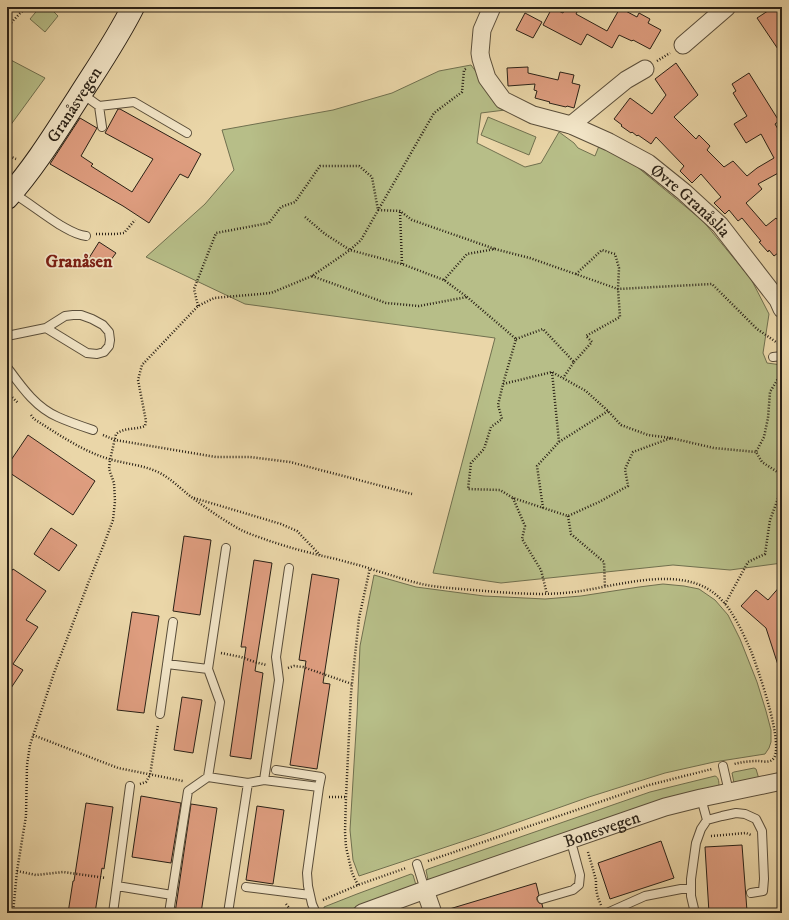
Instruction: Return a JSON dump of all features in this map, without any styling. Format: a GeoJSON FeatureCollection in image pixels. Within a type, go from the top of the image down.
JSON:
{"type":"FeatureCollection","features":[{"type":"Feature","properties":{"kind":"street","name":"Granåsvegen"},"geometry":{"type":"LineString","coordinates":[[10,195],[33,166],[81,93],[103,59],[133,7]]}},
{"type":"Feature","properties":{"kind":"street","name":"Øvre Granåslia"},"geometry":{"type":"LineString","coordinates":[[492,7],[482,30],[480,53],[487,78],[502,100],[533,115],[571,125],[609,142],[648,163],[684,192],[720,226],[778,300],[782,309]]}},
{"type":"Feature","properties":{"kind":"street"},"geometry":{"type":"LineString","coordinates":[[683,45],[727,7]]}},
{"type":"Feature","properties":{"kind":"street"},"geometry":{"type":"LineString","coordinates":[[571,125],[626,80],[645,69]]}},
{"type":"Feature","properties":{"kind":"street","name":"Bonesvegen"},"geometry":{"type":"LineString","coordinates":[[362,913],[665,807],[782,781]]}},
{"type":"Feature","properties":{"kind":"street"},"geometry":{"type":"LineString","coordinates":[[425,890],[432,913]]}},
{"type":"Feature","properties":{"kind":"lane"},"geometry":{"type":"LineString","coordinates":[[81,93],[99,106],[134,102],[187,133]]}},
{"type":"Feature","properties":{"kind":"lane"},"geometry":{"type":"LineString","coordinates":[[99,106],[102,127]]}},
{"type":"Feature","properties":{"kind":"lane"},"geometry":{"type":"LineString","coordinates":[[10,195],[74,233],[90,235]]}},
{"type":"Feature","properties":{"kind":"lane"},"geometry":{"type":"LineString","coordinates":[[7,336],[46,328],[65,316],[73,314],[92,319],[103,325],[109,332],[109,346],[104,352],[98,354],[87,353],[46,328]]}},
{"type":"Feature","properties":{"kind":"lane"},"geometry":{"type":"LineString","coordinates":[[773,356],[782,356]]}},
{"type":"Feature","properties":{"kind":"lane"},"geometry":{"type":"LineString","coordinates":[[7,367],[28,396],[38,405],[56,417],[93,430]]}},
{"type":"Feature","properties":{"kind":"lane"},"geometry":{"type":"LineString","coordinates":[[208,777],[220,702],[208,669],[226,548]]}},
{"type":"Feature","properties":{"kind":"lane"},"geometry":{"type":"LineString","coordinates":[[264,780],[279,680],[276,657],[289,568]]}},
{"type":"Feature","properties":{"kind":"lane"},"geometry":{"type":"LineString","coordinates":[[160,714],[173,622]]}},
{"type":"Feature","properties":{"kind":"lane"},"geometry":{"type":"LineString","coordinates":[[167,664],[208,669]]}},
{"type":"Feature","properties":{"kind":"lane"},"geometry":{"type":"LineString","coordinates":[[723,766],[729,792]]}},
{"type":"Feature","properties":{"kind":"lane"},"geometry":{"type":"LineString","coordinates":[[276,770],[321,776],[307,873],[312,904],[316,913]]}},
{"type":"Feature","properties":{"kind":"lane"},"geometry":{"type":"LineString","coordinates":[[169,913],[188,791],[208,777],[248,783],[264,780],[319,787]]}},
{"type":"Feature","properties":{"kind":"lane"},"geometry":{"type":"LineString","coordinates":[[228,913],[248,783]]}},
{"type":"Feature","properties":{"kind":"lane"},"geometry":{"type":"LineString","coordinates":[[113,913],[130,786]]}},
{"type":"Feature","properties":{"kind":"lane"},"geometry":{"type":"LineString","coordinates":[[701,798],[707,820]]}},
{"type":"Feature","properties":{"kind":"lane"},"geometry":{"type":"LineString","coordinates":[[695,913],[691,896],[691,879],[696,843],[701,829],[707,820],[736,813],[745,814],[756,819],[762,830],[764,879],[763,891],[751,892]]}},
{"type":"Feature","properties":{"kind":"lane"},"geometry":{"type":"LineString","coordinates":[[542,899],[573,890],[579,885],[580,875],[573,849]]}},
{"type":"Feature","properties":{"kind":"lane"},"geometry":{"type":"LineString","coordinates":[[417,864],[425,890]]}},
{"type":"Feature","properties":{"kind":"lane"},"geometry":{"type":"LineString","coordinates":[[118,883],[172,895]]}},
{"type":"Feature","properties":{"kind":"lane"},"geometry":{"type":"LineString","coordinates":[[246,887],[310,895]]}},
{"type":"Feature","properties":{"kind":"lane"},"geometry":{"type":"LineString","coordinates":[[608,911],[645,896],[681,889],[691,889]]}},
{"type":"Feature","properties":{"kind":"path"},"geometry":{"type":"LineString","coordinates":[[7,27],[26,7]]}},
{"type":"Feature","properties":{"kind":"path"},"geometry":{"type":"LineString","coordinates":[[645,69],[683,45]]}},
{"type":"Feature","properties":{"kind":"path"},"geometry":{"type":"LineString","coordinates":[[13,913],[17,871],[26,816],[27,765],[31,740],[54,672],[112,520],[115,495],[114,483],[109,470],[116,434],[125,429],[140,428],[145,426],[146,421],[138,380],[142,365],[198,306],[214,298],[271,293],[312,276],[350,250],[361,240],[434,113],[462,92],[464,70],[481,59]]}},
{"type":"Feature","properties":{"kind":"path"},"geometry":{"type":"LineString","coordinates":[[198,306],[194,288],[216,233],[269,223],[281,207],[295,202],[320,166],[359,166],[372,177],[378,210]]}},
{"type":"Feature","properties":{"kind":"path"},"geometry":{"type":"LineString","coordinates":[[378,210],[400,211],[412,220],[495,249],[530,258],[618,289],[712,284],[757,329],[782,346]]}},
{"type":"Feature","properties":{"kind":"path"},"geometry":{"type":"LineString","coordinates":[[400,211],[402,264]]}},
{"type":"Feature","properties":{"kind":"path"},"geometry":{"type":"LineString","coordinates":[[305,217],[325,234],[350,250],[402,264],[444,280],[467,296],[516,339]]}},
{"type":"Feature","properties":{"kind":"path"},"geometry":{"type":"LineString","coordinates":[[90,235],[124,233],[135,220]]}},
{"type":"Feature","properties":{"kind":"path"},"geometry":{"type":"LineString","coordinates":[[444,280],[467,254],[495,249]]}},
{"type":"Feature","properties":{"kind":"path"},"geometry":{"type":"LineString","coordinates":[[563,378],[574,362],[592,342],[586,336],[620,317],[618,268],[615,254],[602,250],[576,274]]}},
{"type":"Feature","properties":{"kind":"path"},"geometry":{"type":"LineString","coordinates":[[312,276],[386,303],[419,306],[467,296]]}},
{"type":"Feature","properties":{"kind":"path"},"geometry":{"type":"LineString","coordinates":[[516,339],[543,329],[574,362]]}},
{"type":"Feature","properties":{"kind":"path"},"geometry":{"type":"LineString","coordinates":[[516,339],[498,405],[502,419],[491,427],[484,449],[471,463],[468,489],[500,490],[513,498],[568,516],[599,502],[628,486],[625,469],[633,452],[671,438]]}},
{"type":"Feature","properties":{"kind":"path"},"geometry":{"type":"LineString","coordinates":[[503,384],[552,372],[586,391],[621,425],[648,435],[671,438],[714,448],[756,452]]}},
{"type":"Feature","properties":{"kind":"path"},"geometry":{"type":"LineString","coordinates":[[552,372],[559,442]]}},
{"type":"Feature","properties":{"kind":"path"},"geometry":{"type":"LineString","coordinates":[[756,452],[764,437],[768,418],[770,392],[782,372]]}},
{"type":"Feature","properties":{"kind":"path"},"geometry":{"type":"LineString","coordinates":[[7,390],[20,405]]}},
{"type":"Feature","properties":{"kind":"path"},"geometry":{"type":"LineString","coordinates":[[543,508],[537,466],[559,442],[608,411]]}},
{"type":"Feature","properties":{"kind":"path"},"geometry":{"type":"LineString","coordinates":[[30,414],[34,419],[91,452],[110,460],[138,465],[159,473],[168,478],[220,517],[243,531],[292,549],[370,568],[432,586],[499,592],[547,594],[574,592],[649,580],[680,580],[692,582],[702,586],[716,595],[733,615],[750,650],[772,717],[775,749],[775,756],[772,760],[769,762],[746,762],[723,766],[649,785],[358,885],[294,913]]}},
{"type":"Feature","properties":{"kind":"path"},"geometry":{"type":"LineString","coordinates":[[93,430],[115,440],[216,457],[250,457],[290,462],[412,494]]}},
{"type":"Feature","properties":{"kind":"path"},"geometry":{"type":"LineString","coordinates":[[756,452],[762,462],[782,475]]}},
{"type":"Feature","properties":{"kind":"path"},"geometry":{"type":"LineString","coordinates":[[725,604],[748,562],[765,554],[770,520],[782,488]]}},
{"type":"Feature","properties":{"kind":"path"},"geometry":{"type":"LineString","coordinates":[[192,497],[281,524],[297,531],[321,556]]}},
{"type":"Feature","properties":{"kind":"path"},"geometry":{"type":"LineString","coordinates":[[513,498],[525,526],[522,539],[541,570],[547,594]]}},
{"type":"Feature","properties":{"kind":"path"},"geometry":{"type":"LineString","coordinates":[[568,516],[571,534],[604,562],[605,587]]}},
{"type":"Feature","properties":{"kind":"path"},"geometry":{"type":"LineString","coordinates":[[358,885],[348,859],[346,847],[346,797],[352,684],[359,618],[370,568]]}},
{"type":"Feature","properties":{"kind":"path"},"geometry":{"type":"LineString","coordinates":[[210,651],[241,657],[277,668],[285,669],[294,666],[303,667],[352,684]]}},
{"type":"Feature","properties":{"kind":"path"},"geometry":{"type":"LineString","coordinates":[[150,775],[160,714]]}},
{"type":"Feature","properties":{"kind":"path"},"geometry":{"type":"LineString","coordinates":[[696,843],[707,837],[746,833],[751,835],[753,840]]}},
{"type":"Feature","properties":{"kind":"path"},"geometry":{"type":"LineString","coordinates":[[588,852],[596,880],[598,898],[608,911]]}},
{"type":"Feature","properties":{"kind":"path"},"geometry":{"type":"LineString","coordinates":[[17,871],[36,875],[63,872],[118,883]]}},
{"type":"Feature","properties":{"kind":"green space"},"geometry":{"type":"Polygon","coordinates":[[[40,7],[49,7],[58,16],[45,32],[30,19],[40,7]]]}},
{"type":"Feature","properties":{"kind":"green space"},"geometry":{"type":"Polygon","coordinates":[[[7,58],[45,78],[7,130],[7,58]]]}},
{"type":"Feature","properties":{"kind":"green space"},"geometry":{"type":"Polygon","coordinates":[[[471,65],[505,110],[481,113],[477,143],[525,167],[541,163],[559,132],[574,143],[578,148],[595,156],[599,146],[636,166],[703,221],[751,279],[769,314],[763,353],[767,363],[782,365],[782,563],[730,570],[673,565],[501,583],[433,573],[495,338],[245,304],[146,257],[205,204],[234,170],[222,130],[333,110],[392,93],[439,71],[471,65]]]}},
{"type":"Feature","properties":{"kind":"green space"},"geometry":{"type":"Polygon","coordinates":[[[488,117],[536,137],[529,155],[481,135],[488,117]]]}},
{"type":"Feature","properties":{"kind":"green space"},"geometry":{"type":"Polygon","coordinates":[[[374,575],[416,587],[484,596],[545,599],[581,596],[663,584],[699,589],[715,600],[728,615],[740,639],[757,682],[766,711],[771,730],[771,742],[769,748],[765,754],[714,762],[665,773],[589,797],[485,834],[359,876],[353,860],[350,830],[360,646],[374,575]]]}},
{"type":"Feature","properties":{"kind":"green space"},"geometry":{"type":"Polygon","coordinates":[[[754,768],[756,769],[759,779],[734,783],[732,773],[754,768]]]}},
{"type":"Feature","properties":{"kind":"green space"},"geometry":{"type":"Polygon","coordinates":[[[715,776],[718,779],[719,787],[428,880],[426,870],[428,869],[650,792],[715,776]]]}},
{"type":"Feature","properties":{"kind":"green space"},"geometry":{"type":"Polygon","coordinates":[[[411,874],[413,875],[416,885],[341,913],[325,913],[324,907],[411,874]]]}},
{"type":"Feature","properties":{"kind":"building"},"geometry":{"type":"Polygon","coordinates":[[[566,7],[577,12],[576,14],[607,31],[620,8],[637,17],[639,13],[650,19],[648,23],[661,30],[650,49],[633,40],[632,41],[619,35],[612,48],[587,34],[581,45],[543,25],[552,8],[563,13],[566,7]]]}},
{"type":"Feature","properties":{"kind":"building"},"geometry":{"type":"Polygon","coordinates":[[[774,7],[778,7],[782,14],[782,55],[757,18],[774,7]]]}},
{"type":"Feature","properties":{"kind":"building"},"geometry":{"type":"Polygon","coordinates":[[[525,13],[542,22],[533,38],[516,30],[525,13]]]}},
{"type":"Feature","properties":{"kind":"building"},"geometry":{"type":"Polygon","coordinates":[[[676,63],[698,95],[674,117],[696,139],[699,135],[710,146],[707,150],[724,167],[733,161],[747,176],[774,158],[761,134],[746,143],[734,124],[747,116],[733,93],[736,91],[732,84],[749,73],[779,121],[775,124],[782,136],[782,171],[758,184],[762,189],[746,203],[766,226],[776,218],[782,225],[782,250],[774,256],[759,242],[761,241],[742,218],[738,221],[729,210],[725,214],[714,203],[721,197],[701,174],[692,183],[680,171],[684,166],[656,137],[651,144],[638,135],[637,136],[632,132],[631,133],[614,119],[630,98],[652,114],[666,95],[655,79],[676,63]]]}},
{"type":"Feature","properties":{"kind":"building"},"geometry":{"type":"Polygon","coordinates":[[[528,67],[528,73],[558,80],[560,72],[574,75],[572,83],[580,85],[574,108],[549,103],[550,102],[535,98],[537,91],[534,90],[535,84],[508,86],[507,68],[528,67]]]}},
{"type":"Feature","properties":{"kind":"building"},"geometry":{"type":"Polygon","coordinates":[[[118,109],[201,154],[188,178],[180,174],[149,223],[123,206],[50,164],[80,118],[97,128],[81,156],[93,164],[91,166],[132,192],[153,159],[105,133],[118,109]]]}},
{"type":"Feature","properties":{"kind":"building"},"geometry":{"type":"Polygon","coordinates":[[[99,242],[116,253],[105,268],[89,258],[99,242]]]}},
{"type":"Feature","properties":{"kind":"building"},"geometry":{"type":"Polygon","coordinates":[[[28,435],[95,481],[73,515],[7,471],[7,466],[28,435]]]}},
{"type":"Feature","properties":{"kind":"building"},"geometry":{"type":"Polygon","coordinates":[[[51,528],[77,545],[59,571],[34,554],[51,528]]]}},
{"type":"Feature","properties":{"kind":"building"},"geometry":{"type":"Polygon","coordinates":[[[184,536],[211,540],[200,615],[173,611],[184,536]]]}},
{"type":"Feature","properties":{"kind":"building"},"geometry":{"type":"Polygon","coordinates":[[[254,560],[272,563],[255,671],[263,673],[251,759],[230,756],[246,647],[241,647],[254,560]]]}},
{"type":"Feature","properties":{"kind":"building"},"geometry":{"type":"Polygon","coordinates":[[[13,569],[46,591],[26,620],[38,627],[13,664],[23,670],[7,694],[7,577],[13,569]]]}},
{"type":"Feature","properties":{"kind":"building"},"geometry":{"type":"Polygon","coordinates":[[[312,574],[339,579],[323,683],[330,684],[317,769],[290,765],[306,661],[299,660],[312,574]]]}},
{"type":"Feature","properties":{"kind":"building"},"geometry":{"type":"Polygon","coordinates":[[[782,584],[782,668],[779,668],[766,628],[741,606],[756,590],[768,600],[782,584]]]}},
{"type":"Feature","properties":{"kind":"building"},"geometry":{"type":"Polygon","coordinates":[[[132,612],[159,616],[144,713],[117,710],[132,612]]]}},
{"type":"Feature","properties":{"kind":"building"},"geometry":{"type":"Polygon","coordinates":[[[182,697],[202,700],[193,753],[174,750],[182,697]]]}},
{"type":"Feature","properties":{"kind":"building"},"geometry":{"type":"Polygon","coordinates":[[[141,796],[181,803],[171,863],[132,857],[141,796]]]}},
{"type":"Feature","properties":{"kind":"building"},"geometry":{"type":"Polygon","coordinates":[[[86,803],[113,807],[104,869],[102,868],[95,913],[68,913],[74,881],[86,803]]]}},
{"type":"Feature","properties":{"kind":"building"},"geometry":{"type":"Polygon","coordinates":[[[191,804],[217,808],[201,913],[175,913],[191,804]]]}},
{"type":"Feature","properties":{"kind":"building"},"geometry":{"type":"Polygon","coordinates":[[[257,806],[284,810],[273,884],[246,880],[257,806]]]}},
{"type":"Feature","properties":{"kind":"building"},"geometry":{"type":"Polygon","coordinates":[[[661,841],[674,878],[610,899],[598,863],[661,841]]]}},
{"type":"Feature","properties":{"kind":"building"},"geometry":{"type":"Polygon","coordinates":[[[742,845],[747,911],[709,913],[705,847],[742,845]]]}},
{"type":"Feature","properties":{"kind":"building"},"geometry":{"type":"Polygon","coordinates":[[[536,883],[539,895],[537,900],[542,904],[544,913],[446,913],[446,910],[536,883]]]}},
{"type":"Feature","properties":{"kind":"district","name":"Granåsen"},"geometry":{"type":"Point","coordinates":[79,261]}}]}
